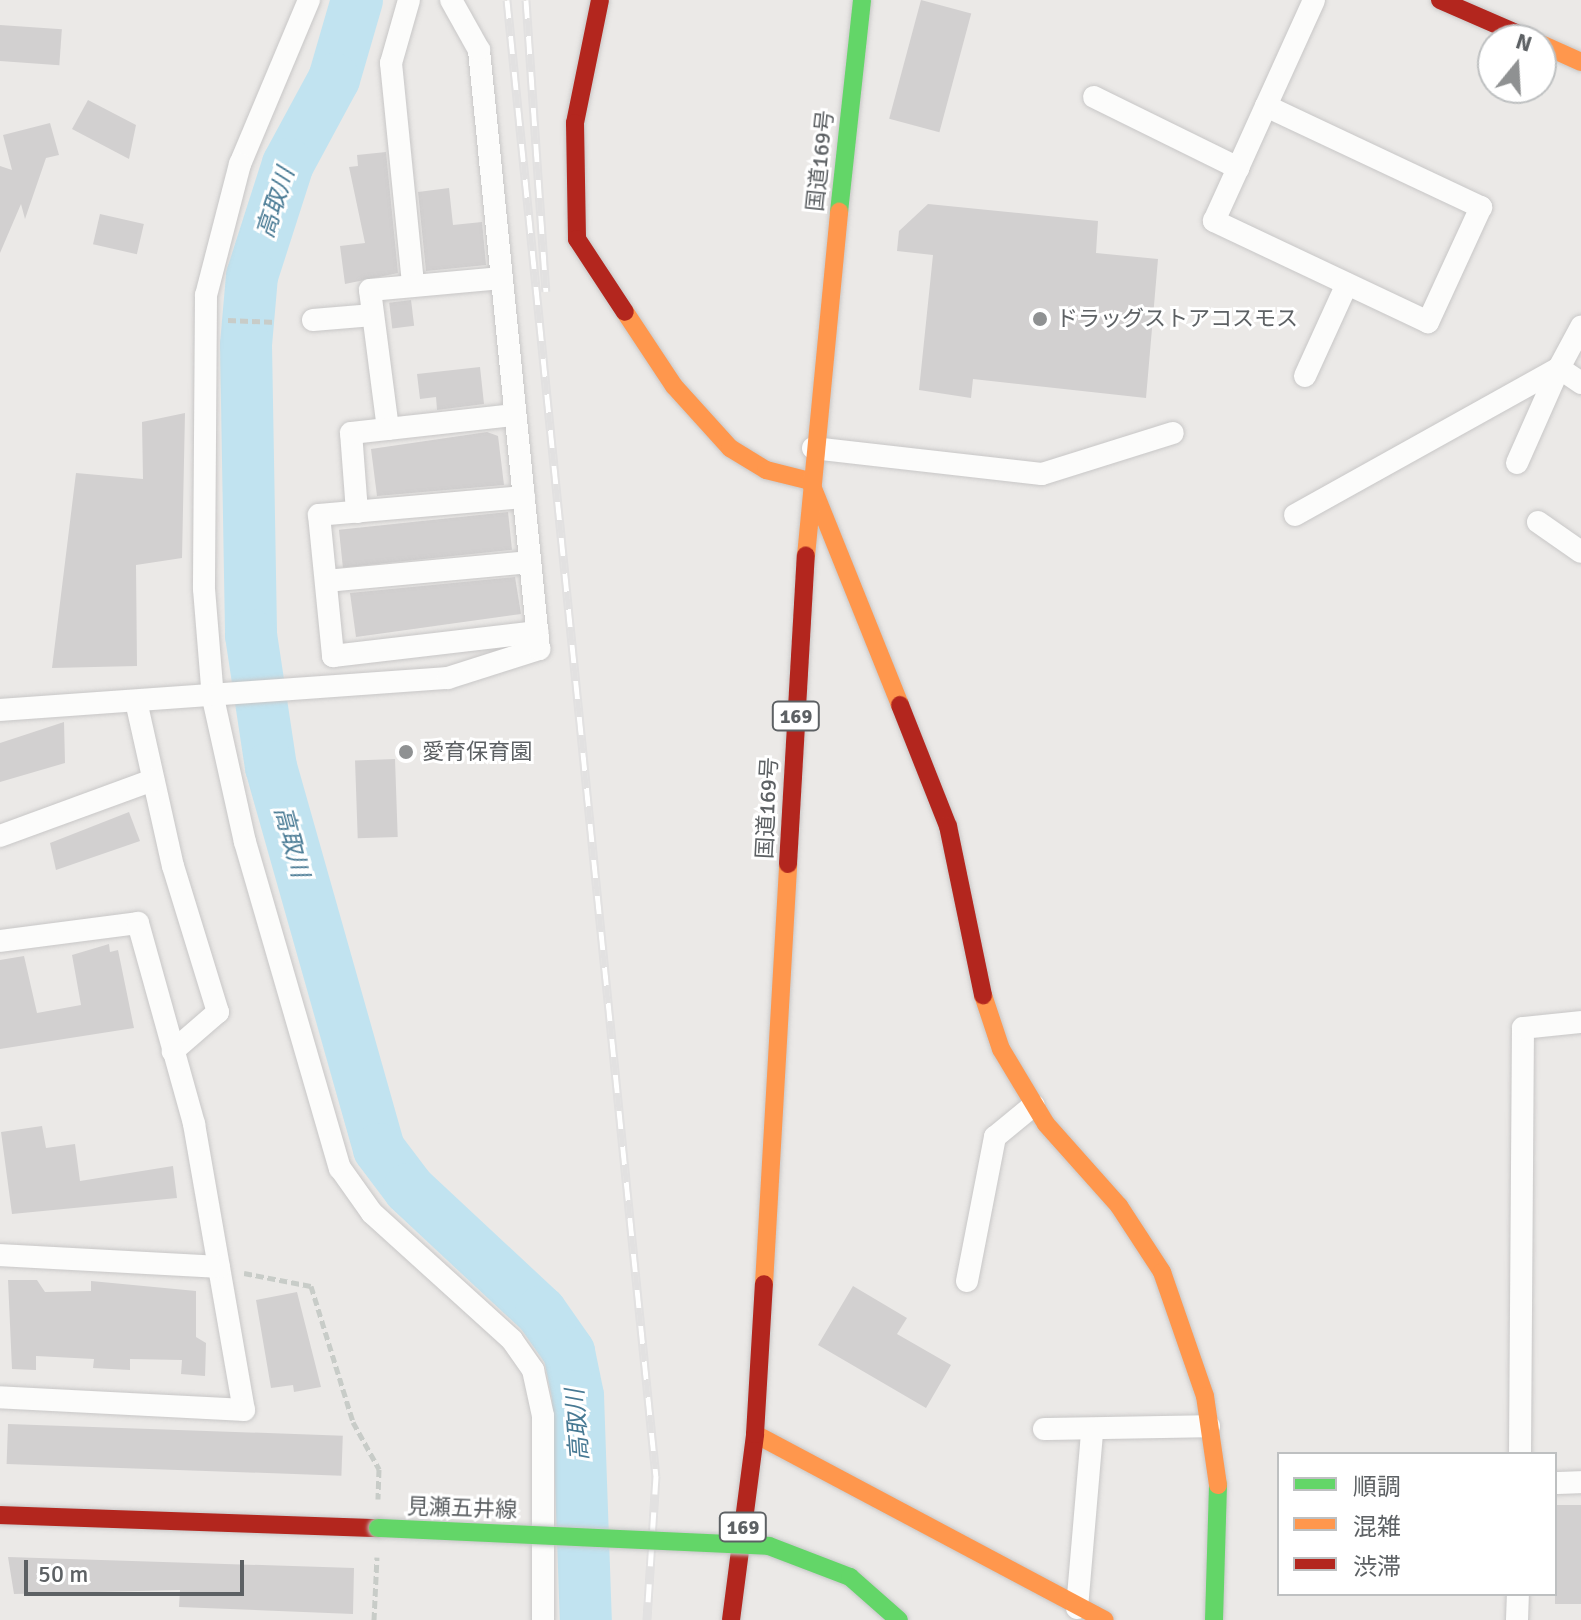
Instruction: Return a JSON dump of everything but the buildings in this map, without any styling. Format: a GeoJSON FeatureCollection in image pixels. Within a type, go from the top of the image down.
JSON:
{"type":"FeatureCollection","features":[{"type":"Feature","properties":{"kind":"main road"},"geometry":{"type":"LineString","coordinates":[[600,0],[575,123],[577,239],[674,386],[730,448],[766,470],[810,481],[929,772],[948,826],[986,1009],[1034,1105],[1119,1206],[1162,1272],[1209,1426],[1218,1482],[1214,1620]]}},
{"type":"Feature","properties":{"kind":"main road","name":"国道169号"},"geometry":{"type":"LineString","coordinates":[[731,1620],[755,1434],[810,481],[862,0]]}},
{"type":"Feature","properties":{"kind":"main road"},"geometry":{"type":"LineString","coordinates":[[1440,0],[1495,24]]}},
{"type":"Feature","properties":{"kind":"main road"},"geometry":{"type":"LineString","coordinates":[[1557,51],[1581,62]]}},
{"type":"Feature","properties":{"kind":"main road"},"geometry":{"type":"LineString","coordinates":[[755,1434],[1077,1608],[1105,1620]]}},
{"type":"Feature","properties":{"kind":"main road","name":"見瀬五井線"},"geometry":{"type":"LineString","coordinates":[[0,1515],[769,1546],[850,1577],[899,1620]]}},
{"type":"Feature","properties":{"kind":"street"},"geometry":{"type":"LineString","coordinates":[[293,0],[298,34]]}},
{"type":"Feature","properties":{"kind":"street"},"geometry":{"type":"LineString","coordinates":[[309,0],[298,34],[240,164],[203,319],[204,589],[219,696],[249,857],[340,1168],[372,1213],[512,1340],[533,1370],[543,1416],[543,1620]]}},
{"type":"Feature","properties":{"kind":"street"},"geometry":{"type":"LineString","coordinates":[[409,0],[391,63],[413,285]]}},
{"type":"Feature","properties":{"kind":"street"},"geometry":{"type":"LineString","coordinates":[[0,710],[448,678],[539,649],[479,50],[451,0]]}},
{"type":"Feature","properties":{"kind":"street"},"geometry":{"type":"LineString","coordinates":[[1266,106],[1481,207],[1428,322],[1214,221],[1266,106],[1314,0]]}},
{"type":"Feature","properties":{"kind":"street"},"geometry":{"type":"LineString","coordinates":[[1094,97],[1238,168]]}},
{"type":"Feature","properties":{"kind":"street"},"geometry":{"type":"LineString","coordinates":[[388,429],[370,290],[501,278]]}},
{"type":"Feature","properties":{"kind":"street"},"geometry":{"type":"LineString","coordinates":[[1305,376],[1347,284]]}},
{"type":"Feature","properties":{"kind":"street"},"geometry":{"type":"LineString","coordinates":[[313,320],[373,315]]}},
{"type":"Feature","properties":{"kind":"street"},"geometry":{"type":"LineString","coordinates":[[1517,463],[1559,368],[1581,327]]}},
{"type":"Feature","properties":{"kind":"street"},"geometry":{"type":"LineString","coordinates":[[1559,368],[1581,383]]}},
{"type":"Feature","properties":{"kind":"street"},"geometry":{"type":"LineString","coordinates":[[1295,515],[1559,368]]}},
{"type":"Feature","properties":{"kind":"street"},"geometry":{"type":"LineString","coordinates":[[357,512],[351,433],[515,415]]}},
{"type":"Feature","properties":{"kind":"street"},"geometry":{"type":"LineString","coordinates":[[813,448],[1042,474],[1173,433]]}},
{"type":"Feature","properties":{"kind":"street"},"geometry":{"type":"LineString","coordinates":[[524,497],[319,515],[333,656],[538,632]]}},
{"type":"Feature","properties":{"kind":"street"},"geometry":{"type":"LineString","coordinates":[[1538,522],[1581,552]]}},
{"type":"Feature","properties":{"kind":"street"},"geometry":{"type":"LineString","coordinates":[[326,581],[530,562]]}},
{"type":"Feature","properties":{"kind":"street"},"geometry":{"type":"LineString","coordinates":[[136,701],[153,780],[218,1012],[173,1051]]}},
{"type":"Feature","properties":{"kind":"street"},"geometry":{"type":"LineString","coordinates":[[0,836],[153,780]]}},
{"type":"Feature","properties":{"kind":"street"},"geometry":{"type":"LineString","coordinates":[[0,941],[138,923],[173,1051],[219,1267],[244,1410],[0,1397]]}},
{"type":"Feature","properties":{"kind":"street"},"geometry":{"type":"LineString","coordinates":[[1520,1452],[1523,1028],[1581,1022]]}},
{"type":"Feature","properties":{"kind":"street"},"geometry":{"type":"LineString","coordinates":[[967,1281],[995,1137],[1034,1105]]}},
{"type":"Feature","properties":{"kind":"street"},"geometry":{"type":"LineString","coordinates":[[0,1255],[219,1267]]}},
{"type":"Feature","properties":{"kind":"street"},"geometry":{"type":"LineString","coordinates":[[1044,1429],[1092,1433],[1209,1426]]}},
{"type":"Feature","properties":{"kind":"street"},"geometry":{"type":"LineString","coordinates":[[1077,1608],[1092,1433]]}},
{"type":"Feature","properties":{"kind":"street"},"geometry":{"type":"LineString","coordinates":[[1557,1483],[1581,1482]]}},
{"type":"Feature","properties":{"kind":"street"},"geometry":{"type":"LineString","coordinates":[[1517,1620],[1518,1596]]}},
{"type":"Feature","properties":{"kind":"path"},"geometry":{"type":"LineString","coordinates":[[203,319],[276,322]]}},
{"type":"Feature","properties":{"kind":"path"},"geometry":{"type":"LineString","coordinates":[[219,1267],[311,1286],[353,1422],[379,1469]]}},
{"type":"Feature","properties":{"kind":"path"},"geometry":{"type":"LineString","coordinates":[[374,1620],[375,1592]]}},
{"type":"Feature","properties":{"kind":"waterway","name":"高取川"},"geometry":{"type":"LineString","coordinates":[[357,0],[334,79],[288,164],[252,276],[246,345],[251,635],[271,767],[379,1149],[409,1189],[541,1312],[569,1352],[578,1396],[586,1620]]}},
{"type":"Feature","properties":{"kind":"railway"},"geometry":{"type":"LineString","coordinates":[[507,0],[656,1476],[647,1620]]}},
{"type":"Feature","properties":{"kind":"railway"},"geometry":{"type":"LineString","coordinates":[[526,0],[546,291]]}},
{"type":"Feature","properties":{"kind":"traffic: fast"},"geometry":{"type":"LineString","coordinates":[[839,212],[862,0]]}},
{"type":"Feature","properties":{"kind":"traffic: fast"},"geometry":{"type":"LineString","coordinates":[[1214,1620],[1218,1485]]}},
{"type":"Feature","properties":{"kind":"traffic: fast"},"geometry":{"type":"LineString","coordinates":[[378,1528],[769,1546],[850,1577],[899,1620]]}},
{"type":"Feature","properties":{"kind":"traffic: slow"},"geometry":{"type":"LineString","coordinates":[[1557,51],[1581,62]]}},
{"type":"Feature","properties":{"kind":"traffic: slow"},"geometry":{"type":"LineString","coordinates":[[806,556],[839,212]]}},
{"type":"Feature","properties":{"kind":"traffic: slow"},"geometry":{"type":"LineString","coordinates":[[625,312],[674,386],[730,448],[766,470],[810,481],[900,705]]}},
{"type":"Feature","properties":{"kind":"traffic: slow"},"geometry":{"type":"LineString","coordinates":[[764,1284],[788,864]]}},
{"type":"Feature","properties":{"kind":"traffic: slow"},"geometry":{"type":"LineString","coordinates":[[983,995],[1001,1049],[1046,1124],[1119,1206],[1162,1272],[1205,1396],[1218,1485]]}},
{"type":"Feature","properties":{"kind":"traffic: slow"},"geometry":{"type":"LineString","coordinates":[[755,1434],[1105,1620]]}},
{"type":"Feature","properties":{"kind":"traffic: jam"},"geometry":{"type":"LineString","coordinates":[[600,0],[575,123],[577,239],[625,312]]}},
{"type":"Feature","properties":{"kind":"traffic: jam"},"geometry":{"type":"LineString","coordinates":[[1440,0],[1495,24]]}},
{"type":"Feature","properties":{"kind":"traffic: jam"},"geometry":{"type":"LineString","coordinates":[[788,864],[806,556]]}},
{"type":"Feature","properties":{"kind":"traffic: jam"},"geometry":{"type":"LineString","coordinates":[[900,705],[948,826],[983,995]]}},
{"type":"Feature","properties":{"kind":"traffic: jam"},"geometry":{"type":"LineString","coordinates":[[731,1620],[755,1434],[764,1284]]}},
{"type":"Feature","properties":{"kind":"traffic: jam"},"geometry":{"type":"LineString","coordinates":[[0,1515],[378,1528]]}},
{"type":"Feature","properties":{"kind":"place","name":"ドラッグストアコスモス"},"geometry":{"type":"Point","coordinates":[1040,319]}},
{"type":"Feature","properties":{"kind":"place","name":"愛育保育園"},"geometry":{"type":"Point","coordinates":[406,752]}}]}
